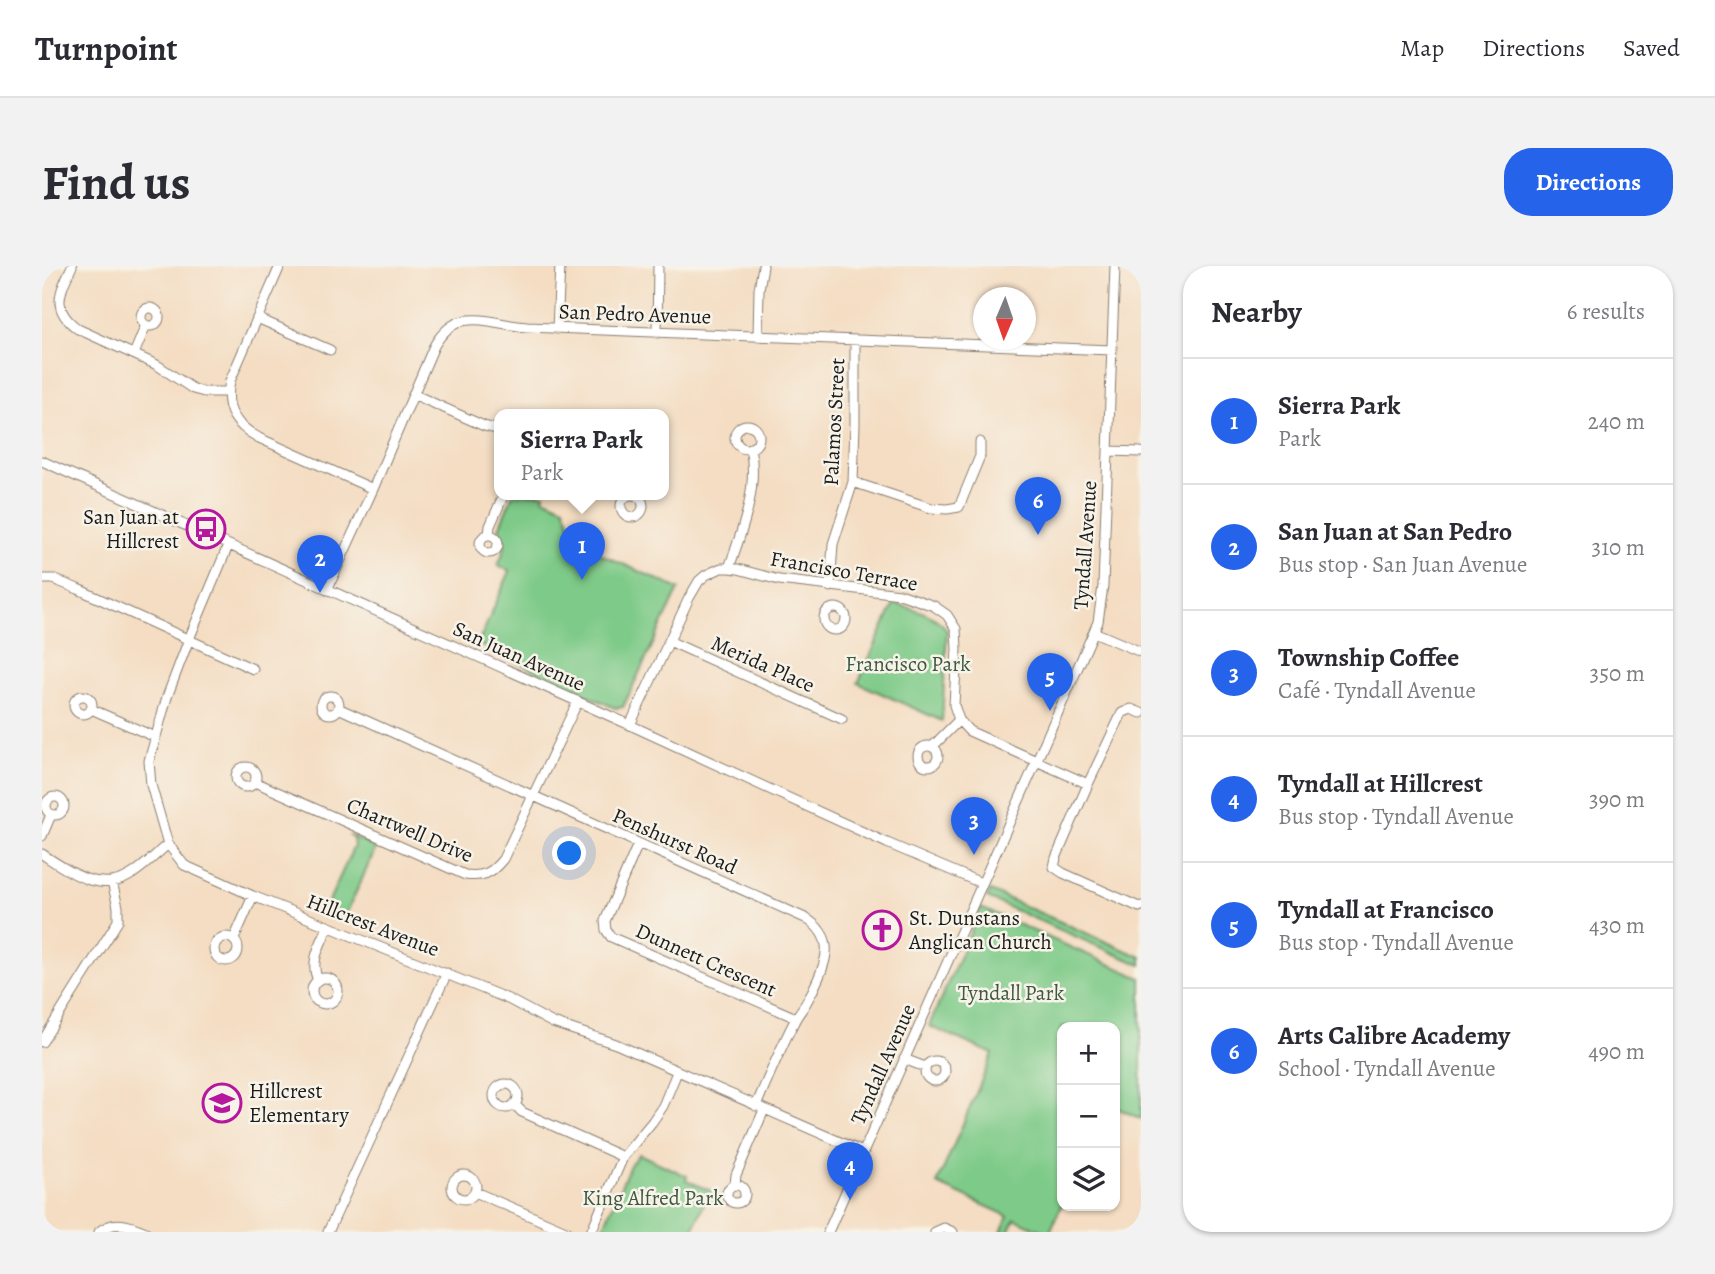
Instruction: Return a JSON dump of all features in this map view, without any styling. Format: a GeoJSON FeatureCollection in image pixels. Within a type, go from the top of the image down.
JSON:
{"type":"FeatureCollection","features":[{"type":"Feature","properties":{"kind":"street"},"geometry":{"type":"LineString","coordinates":[[72,266],[59,299],[69,323],[157,365],[193,389],[227,392]]}},
{"type":"Feature","properties":{"kind":"street"},"geometry":{"type":"LineString","coordinates":[[280,266],[230,381],[227,392],[232,415],[246,431],[259,438],[373,489]]}},
{"type":"Feature","properties":{"kind":"street"},"geometry":{"type":"LineString","coordinates":[[557,329],[560,266]]}},
{"type":"Feature","properties":{"kind":"street"},"geometry":{"type":"LineString","coordinates":[[657,333],[658,266]]}},
{"type":"Feature","properties":{"kind":"street"},"geometry":{"type":"LineString","coordinates":[[758,337],[759,289],[763,266]]}},
{"type":"Feature","properties":{"kind":"street","name":"Tyndall Avenue"},"geometry":{"type":"LineString","coordinates":[[828,1232],[1094,632],[1103,586],[1115,266]]}},
{"type":"Feature","properties":{"kind":"street"},"geometry":{"type":"LineString","coordinates":[[257,318],[330,350]]}},
{"type":"Feature","properties":{"kind":"street","name":"San Pedro Avenue"},"geometry":{"type":"LineString","coordinates":[[327,590],[439,337],[455,322],[465,319],[517,327],[557,329],[1112,350]]}},
{"type":"Feature","properties":{"kind":"street"},"geometry":{"type":"LineString","coordinates":[[134,354],[146,325]]}},
{"type":"Feature","properties":{"kind":"street","name":"Palamos Street"},"geometry":{"type":"LineString","coordinates":[[835,607],[833,544],[852,482],[855,341]]}},
{"type":"Feature","properties":{"kind":"street"},"geometry":{"type":"LineString","coordinates":[[413,394],[494,428]]}},
{"type":"Feature","properties":{"kind":"street"},"geometry":{"type":"LineString","coordinates":[[852,482],[931,508],[959,507],[980,456],[980,442]]}},
{"type":"Feature","properties":{"kind":"street"},"geometry":{"type":"LineString","coordinates":[[630,725],[699,581],[714,571],[729,568],[749,503],[752,457],[750,448]]}},
{"type":"Feature","properties":{"kind":"street"},"geometry":{"type":"LineString","coordinates":[[1108,451],[1141,453]]}},
{"type":"Feature","properties":{"kind":"street","name":"San Juan Avenue"},"geometry":{"type":"LineString","coordinates":[[42,461],[981,883]]}},
{"type":"Feature","properties":{"kind":"street"},"geometry":{"type":"LineString","coordinates":[[489,534],[501,500]]}},
{"type":"Feature","properties":{"kind":"street","name":"Hillcrest Avenue"},"geometry":{"type":"LineString","coordinates":[[228,546],[167,697],[149,761],[151,785],[167,844],[184,865],[253,896],[522,1005],[553,1024],[615,1044],[863,1152]]}},
{"type":"Feature","properties":{"kind":"street","name":"Francisco Terrace"},"geometry":{"type":"LineString","coordinates":[[729,568],[779,580],[900,594],[934,606],[947,615],[956,629],[954,705],[959,720]]}},
{"type":"Feature","properties":{"kind":"street"},"geometry":{"type":"LineString","coordinates":[[42,579],[53,579],[78,589],[253,669]]}},
{"type":"Feature","properties":{"kind":"street"},"geometry":{"type":"LineString","coordinates":[[1094,632],[1141,652]]}},
{"type":"Feature","properties":{"kind":"street","name":"Merida Place"},"geometry":{"type":"LineString","coordinates":[[669,641],[842,719]]}},
{"type":"Feature","properties":{"kind":"street","name":"Chartwell Drive"},"geometry":{"type":"LineString","coordinates":[[255,782],[465,876],[478,876],[496,868],[503,859],[578,701]]}},
{"type":"Feature","properties":{"kind":"street","name":"Penshurst Road"},"geometry":{"type":"LineString","coordinates":[[338,708],[805,918],[817,927],[825,941],[825,958],[808,1000],[796,1018],[760,1108],[736,1175],[736,1185]]}},
{"type":"Feature","properties":{"kind":"street"},"geometry":{"type":"LineString","coordinates":[[91,709],[155,737]]}},
{"type":"Feature","properties":{"kind":"street"},"geometry":{"type":"LineString","coordinates":[[1141,713],[1131,709],[1122,713],[1088,784],[1056,858],[1055,867],[1063,873],[1141,906]]}},
{"type":"Feature","properties":{"kind":"street"},"geometry":{"type":"LineString","coordinates":[[932,747],[959,720],[969,730],[1088,784]]}},
{"type":"Feature","properties":{"kind":"street"},"geometry":{"type":"LineString","coordinates":[[42,836],[51,815]]}},
{"type":"Feature","properties":{"kind":"street"},"geometry":{"type":"LineString","coordinates":[[42,854],[76,876],[94,882],[112,882],[127,877],[167,844]]}},
{"type":"Feature","properties":{"kind":"street","name":"Dunnett Crescent"},"geometry":{"type":"LineString","coordinates":[[638,844],[605,921],[606,930],[611,937],[796,1018]]}},
{"type":"Feature","properties":{"kind":"street"},"geometry":{"type":"LineString","coordinates":[[42,1042],[118,921],[118,907],[112,882]]}},
{"type":"Feature","properties":{"kind":"street"},"geometry":{"type":"LineString","coordinates":[[234,939],[253,896]]}},
{"type":"Feature","properties":{"kind":"street"},"geometry":{"type":"LineString","coordinates":[[318,980],[314,964],[328,927]]}},
{"type":"Feature","properties":{"kind":"street","name":"Dunnett Crescent"},"geometry":{"type":"LineString","coordinates":[[594,930],[606,930]]}},
{"type":"Feature","properties":{"kind":"street"},"geometry":{"type":"LineString","coordinates":[[328,1232],[447,973]]}},
{"type":"Feature","properties":{"kind":"street"},"geometry":{"type":"LineString","coordinates":[[904,1059],[925,1067]]}},
{"type":"Feature","properties":{"kind":"street"},"geometry":{"type":"LineString","coordinates":[[591,1232],[623,1157],[663,1106],[677,1072]]}},
{"type":"Feature","properties":{"kind":"street"},"geometry":{"type":"LineString","coordinates":[[514,1104],[522,1112],[623,1157]]}},
{"type":"Feature","properties":{"kind":"street"},"geometry":{"type":"LineString","coordinates":[[475,1192],[568,1232]]}},
{"type":"Feature","properties":{"kind":"street"},"geometry":{"type":"LineString","coordinates":[[99,1232],[110,1224],[119,1224],[146,1232]]}},
{"type":"Feature","properties":{"kind":"street"},"geometry":{"type":"LineString","coordinates":[[935,1232],[944,1228],[953,1232]]}},
{"type":"Feature","properties":{"kind":"green space"},"geometry":{"type":"Polygon","coordinates":[[[511,500],[548,500],[564,507],[578,544],[679,589],[623,707],[615,708],[478,644],[510,571],[498,565],[505,546],[499,528],[511,500]]]}},
{"type":"Feature","properties":{"kind":"green space","name":"Francisco Park"},"geometry":{"type":"Polygon","coordinates":[[[894,604],[931,616],[947,631],[942,721],[858,683],[894,604]]]}},
{"type":"Feature","properties":{"kind":"green space"},"geometry":{"type":"Polygon","coordinates":[[[349,835],[376,848],[343,921],[323,914],[354,846],[349,835]]]}},
{"type":"Feature","properties":{"kind":"green space","name":"Tyndall Park"},"geometry":{"type":"Polygon","coordinates":[[[990,891],[1141,957],[1141,965],[987,898],[990,891]]]}},
{"type":"Feature","properties":{"kind":"green space","name":"Tyndall Park"},"geometry":{"type":"Polygon","coordinates":[[[981,908],[1141,978],[1141,1119],[1120,1109],[1120,1022],[1057,1022],[1059,1211],[1050,1232],[1015,1219],[1009,1232],[1001,1232],[1008,1216],[937,1184],[993,1054],[929,1026],[981,908]]]}},
{"type":"Feature","properties":{"kind":"green space","name":"King Alfred Park"},"geometry":{"type":"Polygon","coordinates":[[[639,1154],[718,1194],[714,1202],[706,1199],[692,1232],[601,1232],[630,1165],[639,1154]]]}},
{"type":"Feature","properties":{"kind":"place","name":"San Juan at Hillcrest"},"geometry":{"type":"Point","coordinates":[206,529]}},
{"type":"Feature","properties":{"kind":"place","name":"Arts Calibre Academy"},"geometry":{"type":"Point","coordinates":[1038,535]}},
{"type":"Feature","properties":{"kind":"place","name":"Sierra Park"},"geometry":{"type":"Point","coordinates":[582,580]}},
{"type":"Feature","properties":{"kind":"place","name":"San Juan at San Pedro"},"geometry":{"type":"Point","coordinates":[320,593]}},
{"type":"Feature","properties":{"kind":"place","name":"Tyndall at Francisco"},"geometry":{"type":"Point","coordinates":[1050,711]}},
{"type":"Feature","properties":{"kind":"place","name":"Township Coffee"},"geometry":{"type":"Point","coordinates":[974,855]}},
{"type":"Feature","properties":{"kind":"place","name":"St. Dunstans Anglican Church"},"geometry":{"type":"Point","coordinates":[882,930]}},
{"type":"Feature","properties":{"kind":"place","name":"Hillcrest Elementary"},"geometry":{"type":"Point","coordinates":[222,1103]}},
{"type":"Feature","properties":{"kind":"place","name":"Tyndall at Hillcrest"},"geometry":{"type":"Point","coordinates":[850,1200]}}]}
